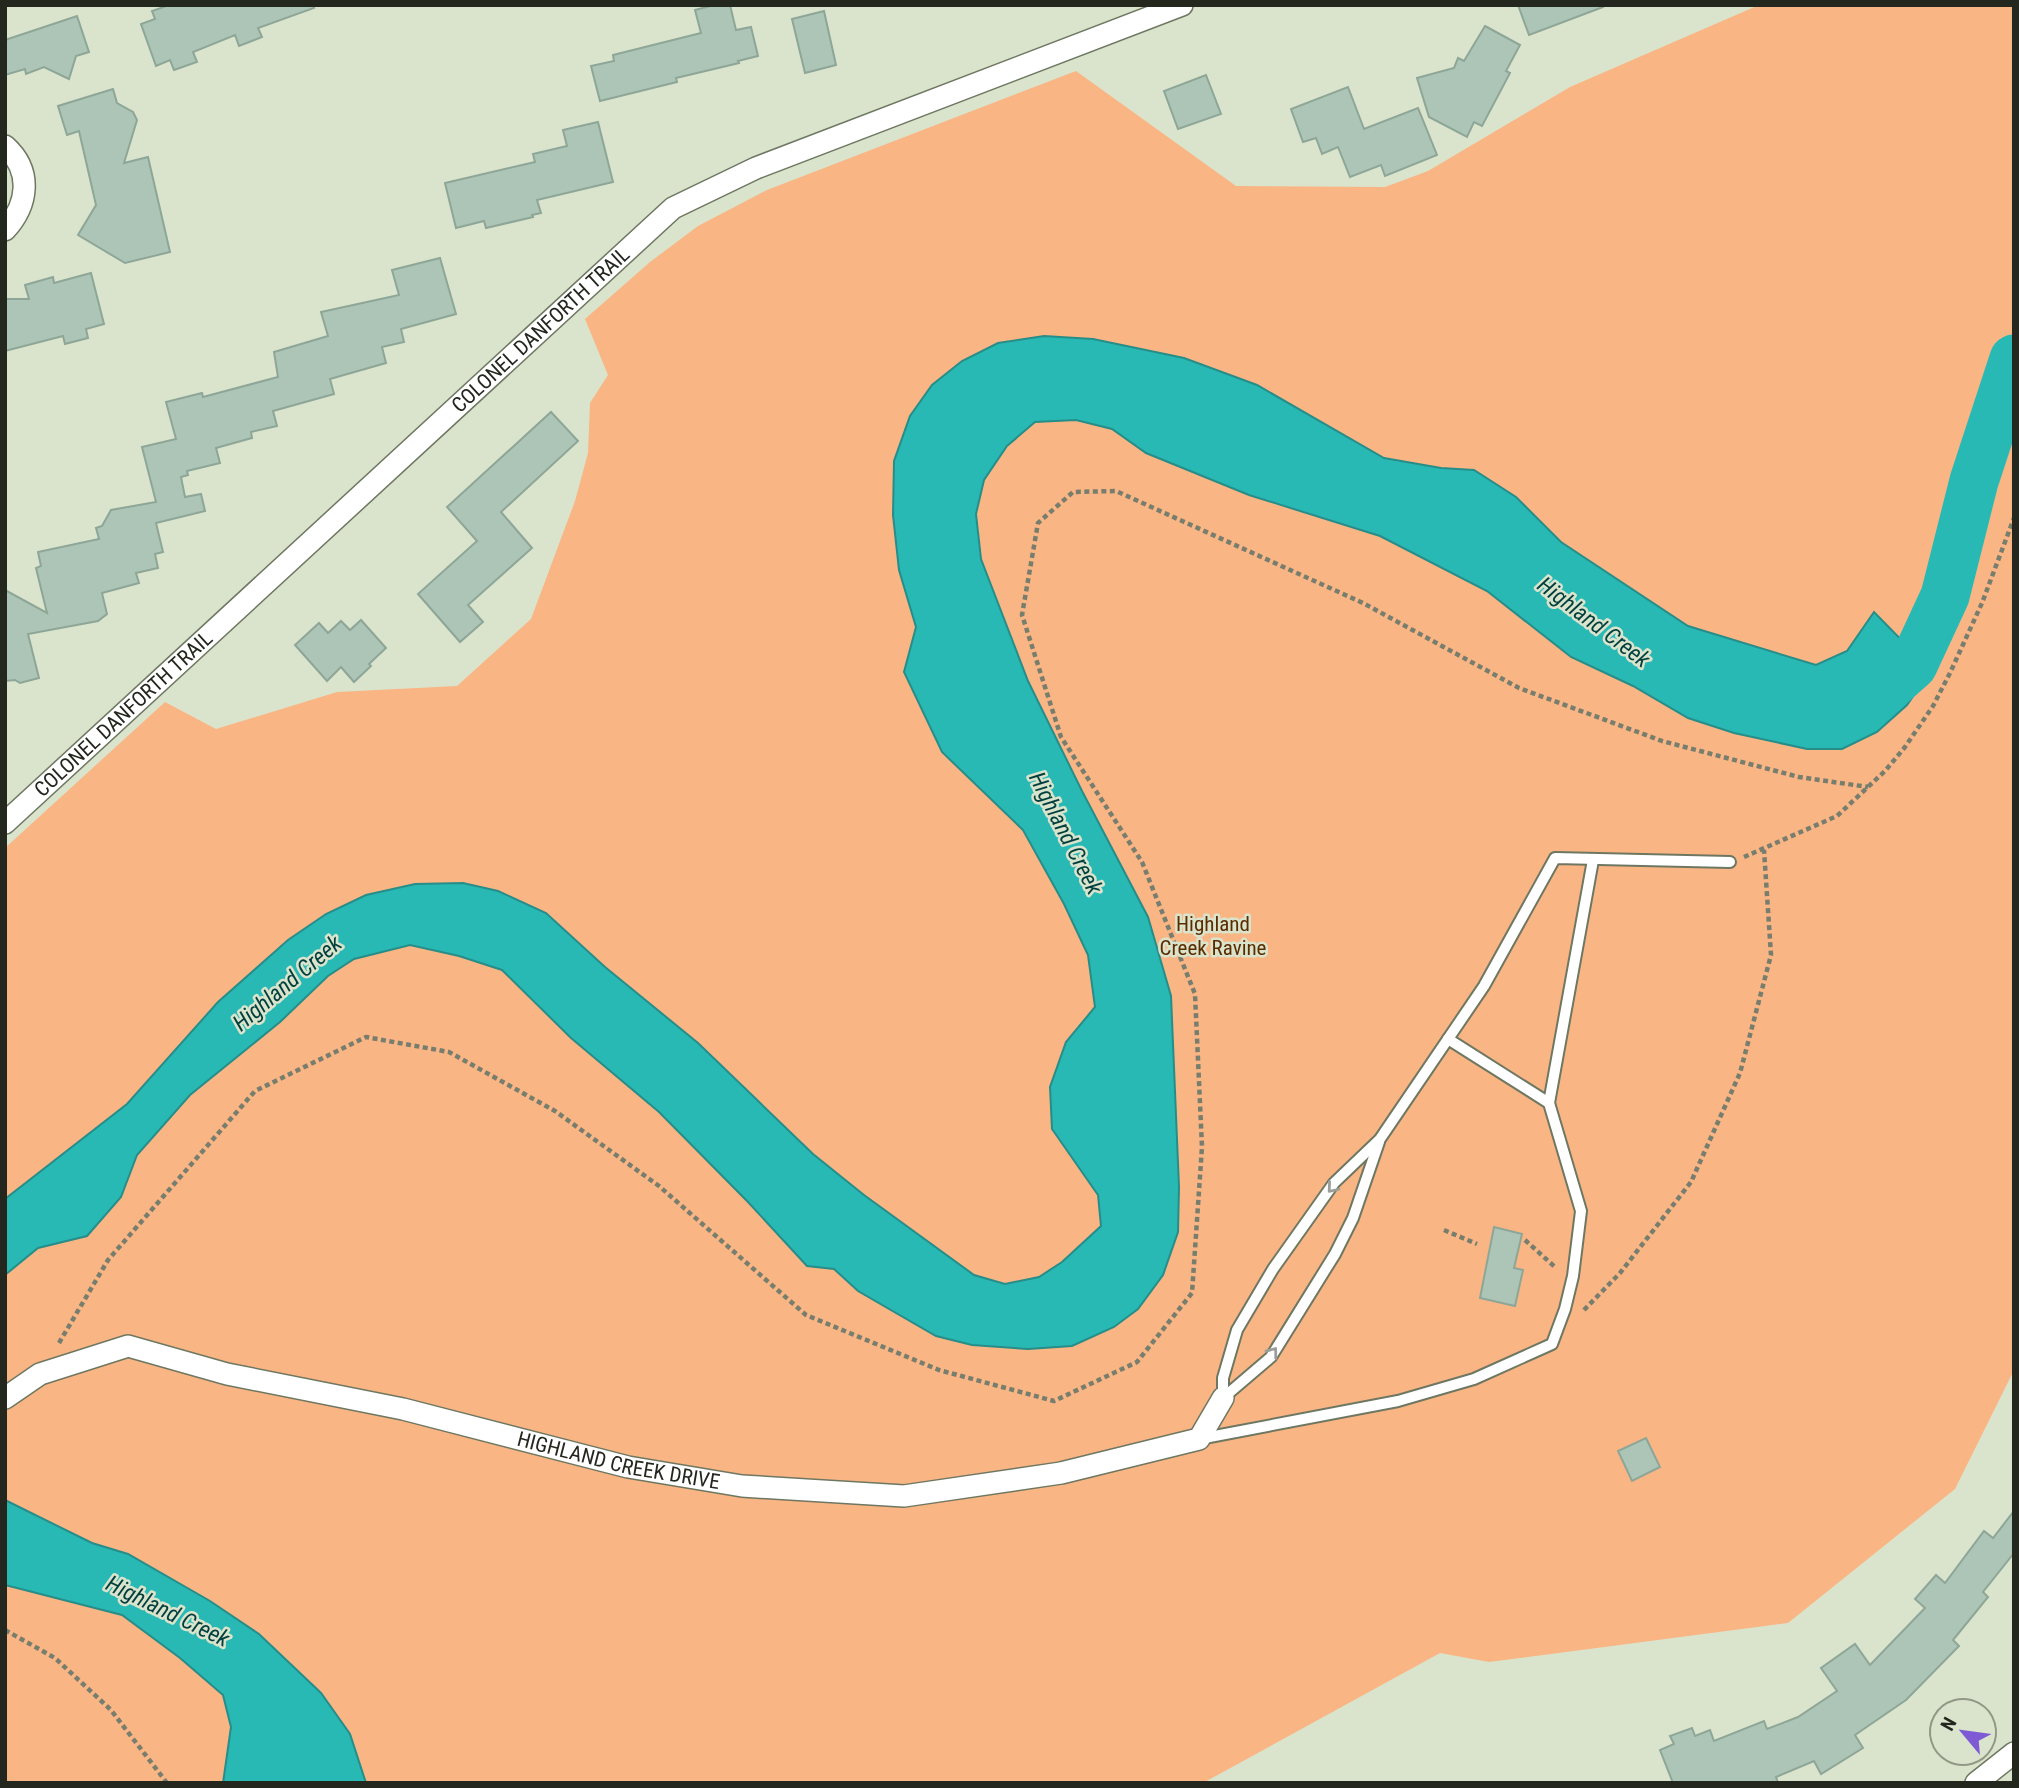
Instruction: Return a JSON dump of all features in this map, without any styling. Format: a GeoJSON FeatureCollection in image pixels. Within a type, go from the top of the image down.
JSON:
{"type":"FeatureCollection","features":[{"type":"Feature","properties":{"kind":"street","name":"COLONEL DANFORTH TRAIL"},"geometry":{"type":"LineString","coordinates":[[5,823],[673,208],[756,168],[1182,5]]}},
{"type":"Feature","properties":{"kind":"street"},"geometry":{"type":"LineString","coordinates":[[5,146],[19,163],[25,180],[24,199],[17,216],[5,230]]}},
{"type":"Feature","properties":{"kind":"street","name":"HIGHLAND CREEK DRIVE"},"geometry":{"type":"LineString","coordinates":[[5,1398],[40,1374],[128,1346],[227,1374],[403,1409],[628,1467],[742,1486],[904,1496],[1061,1473],[1199,1439]]}},
{"type":"Feature","properties":{"kind":"street"},"geometry":{"type":"LineString","coordinates":[[1199,1439],[1223,1398]]}},
{"type":"Feature","properties":{"kind":"street"},"geometry":{"type":"LineString","coordinates":[[1976,1783],[2014,1754]]}},
{"type":"Feature","properties":{"kind":"lane"},"geometry":{"type":"LineString","coordinates":[[1223,1398],[1223,1378],[1237,1329],[1273,1269],[1334,1184],[1380,1139],[1485,986],[1555,858],[1730,862]]}},
{"type":"Feature","properties":{"kind":"lane"},"geometry":{"type":"LineString","coordinates":[[1199,1439],[1398,1401],[1474,1379],[1552,1344],[1573,1276],[1581,1211],[1549,1103],[1593,860]]}},
{"type":"Feature","properties":{"kind":"lane"},"geometry":{"type":"LineString","coordinates":[[1448,1039],[1549,1103]]}},
{"type":"Feature","properties":{"kind":"lane"},"geometry":{"type":"LineString","coordinates":[[1223,1398],[1271,1357],[1335,1254],[1353,1217],[1380,1139]]}},
{"type":"Feature","properties":{"kind":"path"},"geometry":{"type":"LineString","coordinates":[[40,1374],[108,1260],[255,1091],[366,1037],[449,1052],[555,1111],[659,1186],[806,1315],[939,1370],[1054,1401],[1137,1362],[1192,1293],[1202,1147],[1195,993],[1142,862],[1061,737],[1022,615],[1038,523],[1073,492],[1116,491],[1363,603],[1519,688],[1662,741],[1798,777],[1868,787]]}},
{"type":"Feature","properties":{"kind":"path"},"geometry":{"type":"LineString","coordinates":[[1730,862],[1764,850],[1837,816],[1899,755],[1933,706],[1982,603],[2014,518]]}},
{"type":"Feature","properties":{"kind":"path"},"geometry":{"type":"LineString","coordinates":[[1552,1344],[1620,1273],[1690,1182],[1740,1073],[1772,954],[1764,850]]}},
{"type":"Feature","properties":{"kind":"path"},"geometry":{"type":"LineString","coordinates":[[1444,1230],[1478,1244]]}},
{"type":"Feature","properties":{"kind":"path"},"geometry":{"type":"LineString","coordinates":[[1525,1240],[1558,1270],[1573,1276]]}},
{"type":"Feature","properties":{"kind":"path"},"geometry":{"type":"LineString","coordinates":[[5,1630],[55,1658],[111,1710],[167,1783]]}},
{"type":"Feature","properties":{"kind":"green space","name":"Highland Creek Ravine"},"geometry":{"type":"Polygon","coordinates":[[[1759,5],[2014,5],[2014,1370],[1955,1489],[1788,1623],[1489,1662],[1440,1653],[1203,1783],[5,1783],[5,848],[165,702],[216,729],[337,692],[457,686],[531,619],[575,501],[588,453],[590,403],[608,375],[585,319],[650,262],[698,226],[767,190],[1076,71],[1236,186],[1385,187],[1428,171],[1570,87],[1759,5]]]}},
{"type":"Feature","properties":{"kind":"water"},"geometry":{"type":"Polygon","coordinates":[[[1044,336],[1093,339],[1184,358],[1257,385],[1384,458],[1441,468],[1474,470],[1516,497],[1561,542],[1688,626],[1816,665],[1847,651],[1874,612],[1931,670],[1907,705],[1877,732],[1842,749],[1807,749],[1734,733],[1688,718],[1633,686],[1571,657],[1487,591],[1380,536],[1249,495],[1146,453],[1112,429],[1076,420],[1035,422],[1007,446],[984,480],[976,514],[981,559],[1028,681],[1148,917],[1171,996],[1179,1187],[1178,1232],[1163,1275],[1138,1309],[1114,1327],[1072,1346],[1028,1349],[972,1345],[936,1336],[858,1291],[834,1269],[807,1266],[659,1112],[571,1038],[502,970],[459,956],[410,945],[354,959],[328,976],[280,1022],[190,1095],[137,1155],[121,1197],[87,1236],[38,1248],[5,1275],[5,1199],[127,1104],[218,1002],[288,940],[326,914],[366,895],[415,884],[463,883],[498,891],[546,913],[605,967],[698,1043],[813,1154],[864,1195],[974,1275],[1005,1284],[1039,1277],[1062,1262],[1101,1226],[1098,1195],[1052,1129],[1050,1087],[1066,1042],[1095,1007],[1088,955],[1064,904],[1023,830],[942,752],[904,672],[916,627],[899,570],[893,515],[894,461],[910,416],[932,385],[962,361],[998,343],[1044,336]]]}},
{"type":"Feature","properties":{"kind":"water"},"geometry":{"type":"Polygon","coordinates":[[[5,1500],[92,1543],[128,1554],[210,1601],[259,1634],[321,1693],[350,1734],[366,1783],[223,1783],[231,1727],[223,1695],[180,1658],[122,1615],[5,1585],[5,1500]]]}},
{"type":"Feature","properties":{"kind":"building"},"geometry":{"type":"Polygon","coordinates":[[[169,5],[313,5],[314,8],[258,28],[262,37],[239,46],[235,35],[193,52],[197,62],[174,70],[170,60],[156,66],[141,24],[155,19],[152,11],[169,5]]]}},
{"type":"Feature","properties":{"kind":"building"},"geometry":{"type":"Polygon","coordinates":[[[714,5],[730,5],[736,30],[751,27],[758,56],[676,78],[677,82],[600,101],[591,66],[614,61],[613,55],[701,33],[695,10],[714,5]]]}},
{"type":"Feature","properties":{"kind":"building"},"geometry":{"type":"Polygon","coordinates":[[[1518,5],[1603,5],[1603,7],[1529,35],[1518,5]]]}},
{"type":"Feature","properties":{"kind":"building"},"geometry":{"type":"Polygon","coordinates":[[[824,11],[836,65],[805,73],[792,19],[824,11]]]}},
{"type":"Feature","properties":{"kind":"building"},"geometry":{"type":"Polygon","coordinates":[[[77,16],[89,52],[76,56],[69,79],[44,67],[26,74],[25,69],[5,75],[5,40],[77,16]]]}},
{"type":"Feature","properties":{"kind":"building"},"geometry":{"type":"Polygon","coordinates":[[[1485,26],[1520,45],[1506,71],[1510,73],[1482,126],[1474,122],[1467,137],[1429,117],[1417,78],[1454,68],[1458,58],[1464,61],[1485,26]]]}},
{"type":"Feature","properties":{"kind":"building"},"geometry":{"type":"Polygon","coordinates":[[[1206,75],[1221,114],[1178,129],[1164,91],[1206,75]]]}},
{"type":"Feature","properties":{"kind":"building"},"geometry":{"type":"Polygon","coordinates":[[[1348,87],[1364,129],[1418,108],[1437,155],[1385,176],[1381,165],[1350,177],[1338,147],[1322,154],[1316,138],[1303,142],[1291,109],[1348,87]]]}},
{"type":"Feature","properties":{"kind":"building"},"geometry":{"type":"Polygon","coordinates":[[[113,89],[117,103],[133,112],[137,120],[124,163],[148,157],[170,252],[125,263],[78,235],[96,205],[79,131],[67,135],[58,106],[113,89]]]}},
{"type":"Feature","properties":{"kind":"building"},"geometry":{"type":"Polygon","coordinates":[[[598,122],[613,182],[537,200],[541,213],[532,215],[533,217],[486,228],[484,221],[456,228],[445,183],[535,162],[533,154],[567,146],[563,130],[598,122]]]}},
{"type":"Feature","properties":{"kind":"building"},"geometry":{"type":"Polygon","coordinates":[[[440,258],[456,314],[401,329],[404,342],[382,347],[386,363],[330,379],[334,394],[273,411],[277,426],[251,432],[252,438],[216,448],[220,463],[187,471],[188,475],[181,477],[185,497],[201,494],[205,511],[156,523],[163,552],[155,554],[158,568],[136,573],[139,583],[102,593],[107,614],[98,621],[28,634],[39,678],[20,683],[15,680],[5,681],[5,590],[47,613],[36,568],[41,566],[38,552],[99,539],[96,528],[102,526],[111,510],[156,502],[142,447],[176,439],[166,402],[202,393],[203,397],[278,377],[274,352],[328,336],[321,312],[399,295],[392,270],[440,258]]]}},
{"type":"Feature","properties":{"kind":"building"},"geometry":{"type":"Polygon","coordinates":[[[91,273],[104,324],[86,329],[88,338],[65,344],[63,336],[5,351],[5,299],[29,299],[25,285],[53,277],[54,283],[91,273]]]}},
{"type":"Feature","properties":{"kind":"building"},"geometry":{"type":"Polygon","coordinates":[[[551,412],[578,441],[501,512],[532,548],[468,605],[483,622],[460,642],[418,594],[477,541],[447,507],[551,412]]]}},
{"type":"Feature","properties":{"kind":"building"},"geometry":{"type":"Polygon","coordinates":[[[361,620],[386,648],[354,682],[341,667],[327,681],[295,645],[319,623],[328,633],[341,621],[350,630],[361,620]]]}},
{"type":"Feature","properties":{"kind":"building"},"geometry":{"type":"Polygon","coordinates":[[[1494,1227],[1522,1234],[1514,1268],[1523,1270],[1515,1306],[1480,1298],[1494,1227]]]}},
{"type":"Feature","properties":{"kind":"building"},"geometry":{"type":"Polygon","coordinates":[[[1646,1438],[1660,1467],[1632,1481],[1618,1451],[1646,1438]]]}},
{"type":"Feature","properties":{"kind":"building"},"geometry":{"type":"Polygon","coordinates":[[[2014,1511],[2014,1553],[1983,1592],[1988,1597],[1953,1640],[1959,1646],[1906,1700],[1855,1735],[1863,1748],[1821,1774],[1814,1761],[1776,1777],[1778,1783],[1673,1783],[1660,1750],[1674,1744],[1670,1736],[1692,1728],[1695,1736],[1710,1730],[1714,1741],[1764,1721],[1767,1729],[1798,1717],[1837,1691],[1821,1668],[1855,1644],[1870,1665],[1925,1608],[1915,1599],[1936,1575],[1945,1583],[1984,1531],[1993,1538],[2014,1511]]]}},
{"type":"Feature","properties":{"kind":"waterway","name":"Highland Creek"},"geometry":{"type":"LineString","coordinates":[[1871,702],[1913,665],[1945,596],[1974,481],[2014,359]]}}]}
